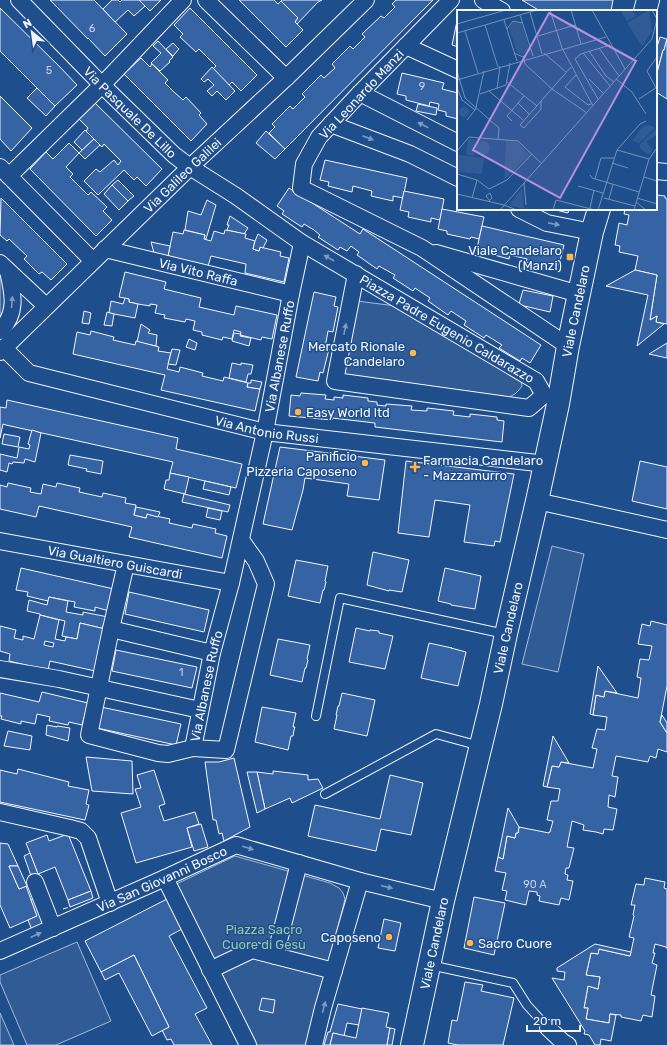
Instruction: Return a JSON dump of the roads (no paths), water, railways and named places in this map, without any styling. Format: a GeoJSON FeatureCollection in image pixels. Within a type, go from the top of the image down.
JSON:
{"type":"FeatureCollection","features":[{"type":"Feature","properties":{"kind":"main road"},"geometry":{"type":"LineString","coordinates":[[645,10],[648,0]]}},
{"type":"Feature","properties":{"kind":"main road","name":"Viale Candelaro"},"geometry":{"type":"LineString","coordinates":[[412,1045],[443,901],[491,704],[546,464],[551,400],[568,346],[592,232],[599,210]]}},
{"type":"Feature","properties":{"kind":"street","name":"Via Pasquale De Lillo"},"geometry":{"type":"LineString","coordinates":[[19,0],[102,85],[174,154],[190,167],[236,196],[302,243],[356,274]]}},
{"type":"Feature","properties":{"kind":"street"},"geometry":{"type":"LineString","coordinates":[[93,261],[8,171],[102,85],[182,0]]}},
{"type":"Feature","properties":{"kind":"street"},"geometry":{"type":"LineString","coordinates":[[206,0],[286,78]]}},
{"type":"Feature","properties":{"kind":"street","name":"Via Galileo Galilei"},"geometry":{"type":"LineString","coordinates":[[2,350],[190,167],[286,78],[366,0]]}},
{"type":"Feature","properties":{"kind":"street","name":"Via Leonardo Manzi"},"geometry":{"type":"LineString","coordinates":[[451,0],[319,137],[304,164],[301,188],[422,248],[568,346]]}},
{"type":"Feature","properties":{"kind":"street"},"geometry":{"type":"LineString","coordinates":[[483,0],[500,10]]}},
{"type":"Feature","properties":{"kind":"street"},"geometry":{"type":"LineString","coordinates":[[406,46],[457,70]]}},
{"type":"Feature","properties":{"kind":"street"},"geometry":{"type":"LineString","coordinates":[[360,93],[457,142]]}},
{"type":"Feature","properties":{"kind":"street"},"geometry":{"type":"LineString","coordinates":[[331,124],[410,154],[457,178]]}},
{"type":"Feature","properties":{"kind":"street"},"geometry":{"type":"LineString","coordinates":[[657,171],[667,172]]}},
{"type":"Feature","properties":{"kind":"street"},"geometry":{"type":"LineString","coordinates":[[521,210],[547,223],[592,232]]}},
{"type":"Feature","properties":{"kind":"street","name":"Via Albanese Ruffo"},"geometry":{"type":"LineString","coordinates":[[241,540],[256,560],[266,584],[226,750],[193,748],[212,653],[231,583],[265,432],[302,243]]}},
{"type":"Feature","properties":{"kind":"street","name":"Via Leonardo Manzi"},"geometry":{"type":"LineString","coordinates":[[422,248],[579,294]]}},
{"type":"Feature","properties":{"kind":"street","name":"Via Vito Raffa"},"geometry":{"type":"LineString","coordinates":[[105,249],[291,294]]}},
{"type":"Feature","properties":{"kind":"street"},"geometry":{"type":"LineString","coordinates":[[4,267],[46,306]]}},
{"type":"Feature","properties":{"kind":"street"},"geometry":{"type":"LineString","coordinates":[[0,331],[10,316],[13,302],[12,290],[4,267]]}},
{"type":"Feature","properties":{"kind":"street","name":"Piazza Padre Eugenio Caldarazzo"},"geometry":{"type":"LineString","coordinates":[[356,274],[536,380],[551,400],[529,408],[335,381],[356,274]]}},
{"type":"Feature","properties":{"kind":"street","name":"Via Antonio Russi"},"geometry":{"type":"LineString","coordinates":[[2,350],[29,373],[265,432],[546,464]]}},
{"type":"Feature","properties":{"kind":"street"},"geometry":{"type":"LineString","coordinates":[[538,501],[667,530]]}},
{"type":"Feature","properties":{"kind":"street","name":"Via Gualtiero Guiscardi"},"geometry":{"type":"LineString","coordinates":[[0,541],[231,583]]}},
{"type":"Feature","properties":{"kind":"street"},"geometry":{"type":"LineString","coordinates":[[126,564],[89,735],[158,753],[168,754],[193,748]]}},
{"type":"Feature","properties":{"kind":"street"},"geometry":{"type":"LineString","coordinates":[[111,629],[212,653]]}},
{"type":"Feature","properties":{"kind":"street"},"geometry":{"type":"LineString","coordinates":[[0,669],[200,710]]}},
{"type":"Feature","properties":{"kind":"street"},"geometry":{"type":"LineString","coordinates":[[0,812],[81,831],[88,838],[110,903]]}},
{"type":"Feature","properties":{"kind":"street","name":"Via San Giovanni Bosco"},"geometry":{"type":"LineString","coordinates":[[0,951],[110,903],[236,845],[360,881],[443,901]]}},
{"type":"Feature","properties":{"kind":"street"},"geometry":{"type":"LineString","coordinates":[[275,956],[299,863]]}},
{"type":"Feature","properties":{"kind":"street"},"geometry":{"type":"LineString","coordinates":[[164,878],[248,1045]]}},
{"type":"Feature","properties":{"kind":"street"},"geometry":{"type":"LineString","coordinates":[[314,1045],[360,881]]}},
{"type":"Feature","properties":{"kind":"street"},"geometry":{"type":"LineString","coordinates":[[35,882],[53,928]]}},
{"type":"Feature","properties":{"kind":"street"},"geometry":{"type":"LineString","coordinates":[[210,970],[252,950],[334,971]]}},
{"type":"Feature","properties":{"kind":"street"},"geometry":{"type":"LineString","coordinates":[[548,1028],[568,1045]]}},
{"type":"Feature","properties":{"kind":"lane"},"geometry":{"type":"LineString","coordinates":[[316,716],[340,598],[506,634]]}},
{"type":"Feature","properties":{"kind":"lane"},"geometry":{"type":"LineString","coordinates":[[325,794],[436,734],[481,746]]}},
{"type":"Feature","properties":{"kind":"lane"},"geometry":{"type":"LineString","coordinates":[[429,965],[513,983],[527,1005],[548,1028]]}},
{"type":"Feature","properties":{"kind":"place","name":"Viale Candelaro (Manzi)"},"geometry":{"type":"Point","coordinates":[570,257]}},
{"type":"Feature","properties":{"kind":"place","name":"Mercato Rionale Candelaro"},"geometry":{"type":"Point","coordinates":[413,353]}},
{"type":"Feature","properties":{"kind":"place","name":"Easy World ltd"},"geometry":{"type":"Point","coordinates":[298,412]}},
{"type":"Feature","properties":{"kind":"place","name":"Panificio Pizzeria Caposeno"},"geometry":{"type":"Point","coordinates":[365,463]}},
{"type":"Feature","properties":{"kind":"place","name":"Farmacia Candelaro - Mazzamurro"},"geometry":{"type":"Point","coordinates":[415,467]}},
{"type":"Feature","properties":{"kind":"place","name":"Caposeno"},"geometry":{"type":"Point","coordinates":[389,937]}},
{"type":"Feature","properties":{"kind":"place","name":"Sacro Cuore"},"geometry":{"type":"Point","coordinates":[470,943]}},
{"type":"Feature","properties":{"kind":"park label","name":"Piazza Sacro Cuore di Gesù"},"geometry":{"type":"Point","coordinates":[264,936]}}]}
